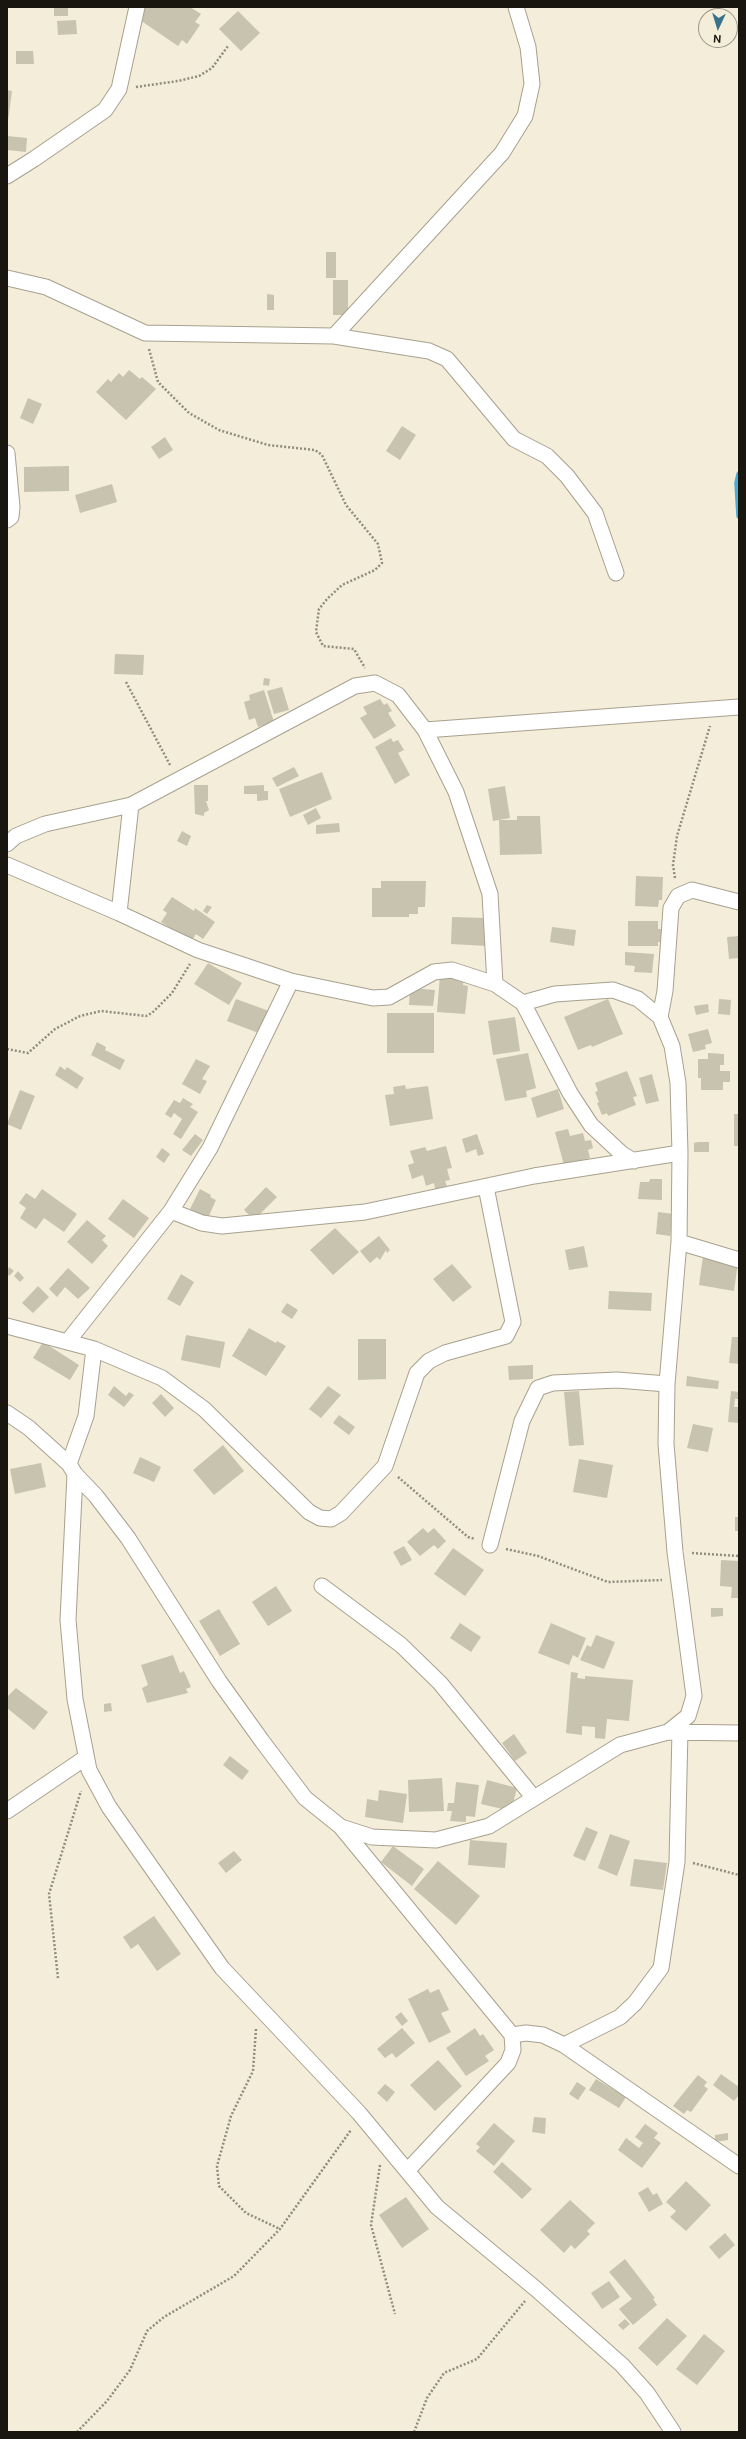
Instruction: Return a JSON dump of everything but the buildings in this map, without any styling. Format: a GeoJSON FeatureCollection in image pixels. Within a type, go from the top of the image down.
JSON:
{"type":"FeatureCollection","features":[{"type":"Feature","properties":{"kind":"street"},"geometry":{"type":"LineString","coordinates":[[7,176],[105,110],[119,89],[137,7]]}},
{"type":"Feature","properties":{"kind":"street"},"geometry":{"type":"LineString","coordinates":[[334,336],[502,153],[525,116],[532,84],[528,47],[516,7]]}},
{"type":"Feature","properties":{"kind":"street"},"geometry":{"type":"LineString","coordinates":[[7,278],[46,287],[145,333],[334,336],[429,351],[447,359],[514,439],[547,456],[567,476],[595,513],[616,573]]}},
{"type":"Feature","properties":{"kind":"street"},"geometry":{"type":"LineString","coordinates":[[7,453],[12,506],[11,517],[7,520]]}},
{"type":"Feature","properties":{"kind":"street"},"geometry":{"type":"LineString","coordinates":[[7,844],[16,836],[46,824],[131,805],[355,686],[375,683],[398,696],[425,730],[456,792],[490,894],[495,984]]}},
{"type":"Feature","properties":{"kind":"street"},"geometry":{"type":"LineString","coordinates":[[425,730],[739,707]]}},
{"type":"Feature","properties":{"kind":"street"},"geometry":{"type":"LineString","coordinates":[[119,913],[131,805]]}},
{"type":"Feature","properties":{"kind":"street"},"geometry":{"type":"LineString","coordinates":[[7,865],[119,913],[198,950],[291,981],[373,998],[389,997],[434,972],[452,970],[495,984],[523,1003],[570,1093],[591,1125],[622,1154],[634,1161]]}},
{"type":"Feature","properties":{"kind":"street"},"geometry":{"type":"LineString","coordinates":[[660,1017],[665,991],[671,908],[678,896],[692,890],[739,902]]}},
{"type":"Feature","properties":{"kind":"street"},"geometry":{"type":"LineString","coordinates":[[68,1341],[172,1211],[210,1148],[291,981]]}},
{"type":"Feature","properties":{"kind":"street"},"geometry":{"type":"LineString","coordinates":[[523,1003],[555,994],[613,990],[638,999],[660,1017],[672,1046],[678,1083],[680,1154],[679,1242],[667,1384],[666,1444],[678,1580],[694,1696],[688,1716],[674,1732],[677,1862],[661,1968],[636,2003],[620,2017],[564,2045]]}},
{"type":"Feature","properties":{"kind":"street"},"geometry":{"type":"LineString","coordinates":[[172,1211],[202,1223],[222,1226],[365,1212],[534,1176],[680,1154]]}},
{"type":"Feature","properties":{"kind":"street"},"geometry":{"type":"LineString","coordinates":[[7,1326],[94,1349],[168,1382],[204,1409],[309,1512],[320,1518],[331,1519],[341,1514],[385,1466],[417,1373],[429,1361],[445,1353],[506,1336],[513,1322],[486,1187]]}},
{"type":"Feature","properties":{"kind":"street"},"geometry":{"type":"LineString","coordinates":[[679,1242],[739,1260]]}},
{"type":"Feature","properties":{"kind":"street"},"geometry":{"type":"LineString","coordinates":[[94,1349],[86,1416],[72,1469],[68,1620],[75,1699],[87,1764],[109,1807],[188,1922],[222,1968],[359,2113],[408,2170],[437,2207],[536,2289],[622,2365],[647,2393],[673,2432]]}},
{"type":"Feature","properties":{"kind":"street"},"geometry":{"type":"LineString","coordinates":[[490,1546],[522,1421],[538,1388],[552,1383],[610,1380],[667,1384]]}},
{"type":"Feature","properties":{"kind":"street"},"geometry":{"type":"LineString","coordinates":[[7,1413],[29,1428],[72,1469],[96,1496],[128,1538],[219,1682],[305,1798],[341,1827],[512,2034],[513,2050],[508,2063],[408,2170]]}},
{"type":"Feature","properties":{"kind":"street"},"geometry":{"type":"LineString","coordinates":[[322,1586],[401,1645],[440,1683],[534,1798]]}},
{"type":"Feature","properties":{"kind":"street"},"geometry":{"type":"LineString","coordinates":[[341,1827],[372,1837],[436,1840],[489,1826],[620,1745],[674,1732],[739,1733]]}},
{"type":"Feature","properties":{"kind":"street"},"geometry":{"type":"LineString","coordinates":[[7,1811],[87,1764]]}},
{"type":"Feature","properties":{"kind":"street"},"geometry":{"type":"LineString","coordinates":[[512,2034],[526,2033],[543,2035],[564,2045],[739,2166]]}},
{"type":"Feature","properties":{"kind":"path"},"geometry":{"type":"LineString","coordinates":[[119,89],[178,81],[199,76],[212,68],[228,46]]}},
{"type":"Feature","properties":{"kind":"path"},"geometry":{"type":"LineString","coordinates":[[145,333],[158,382],[189,413],[219,430],[268,445],[314,450],[322,455],[346,505],[378,544],[382,563],[375,570],[342,585],[327,599],[319,609],[316,632],[323,646],[354,650],[375,683]]}},
{"type":"Feature","properties":{"kind":"path"},"geometry":{"type":"LineString","coordinates":[[126,682],[179,780]]}},
{"type":"Feature","properties":{"kind":"path"},"geometry":{"type":"LineString","coordinates":[[678,896],[673,865],[677,836],[710,730],[711,710]]}},
{"type":"Feature","properties":{"kind":"path"},"geometry":{"type":"LineString","coordinates":[[7,1049],[28,1053],[55,1029],[80,1016],[101,1011],[146,1016],[152,1013],[172,992],[198,950]]}},
{"type":"Feature","properties":{"kind":"path"},"geometry":{"type":"LineString","coordinates":[[385,1466],[468,1537],[490,1546],[538,1556],[608,1582],[678,1580]]}},
{"type":"Feature","properties":{"kind":"path"},"geometry":{"type":"LineString","coordinates":[[675,1552],[739,1556]]}},
{"type":"Feature","properties":{"kind":"path"},"geometry":{"type":"LineString","coordinates":[[58,1978],[49,1894],[87,1764]]}},
{"type":"Feature","properties":{"kind":"path"},"geometry":{"type":"LineString","coordinates":[[677,1862],[698,1863],[739,1875]]}},
{"type":"Feature","properties":{"kind":"path"},"geometry":{"type":"LineString","coordinates":[[257,2006],[253,2071],[231,2116],[217,2166],[219,2186],[246,2213],[280,2228]]}},
{"type":"Feature","properties":{"kind":"path"},"geometry":{"type":"LineString","coordinates":[[77,2432],[107,2401],[130,2370],[147,2331],[164,2317],[234,2276],[280,2228],[348,2135],[359,2113]]}},
{"type":"Feature","properties":{"kind":"path"},"geometry":{"type":"LineString","coordinates":[[385,2143],[378,2172],[371,2225],[395,2314]]}},
{"type":"Feature","properties":{"kind":"path"},"geometry":{"type":"LineString","coordinates":[[414,2432],[427,2398],[444,2373],[477,2359],[536,2289]]}},
{"type":"Feature","properties":{"kind":"waterway"},"geometry":{"type":"LineString","coordinates":[[739,474],[737,483],[739,516]]}}]}
